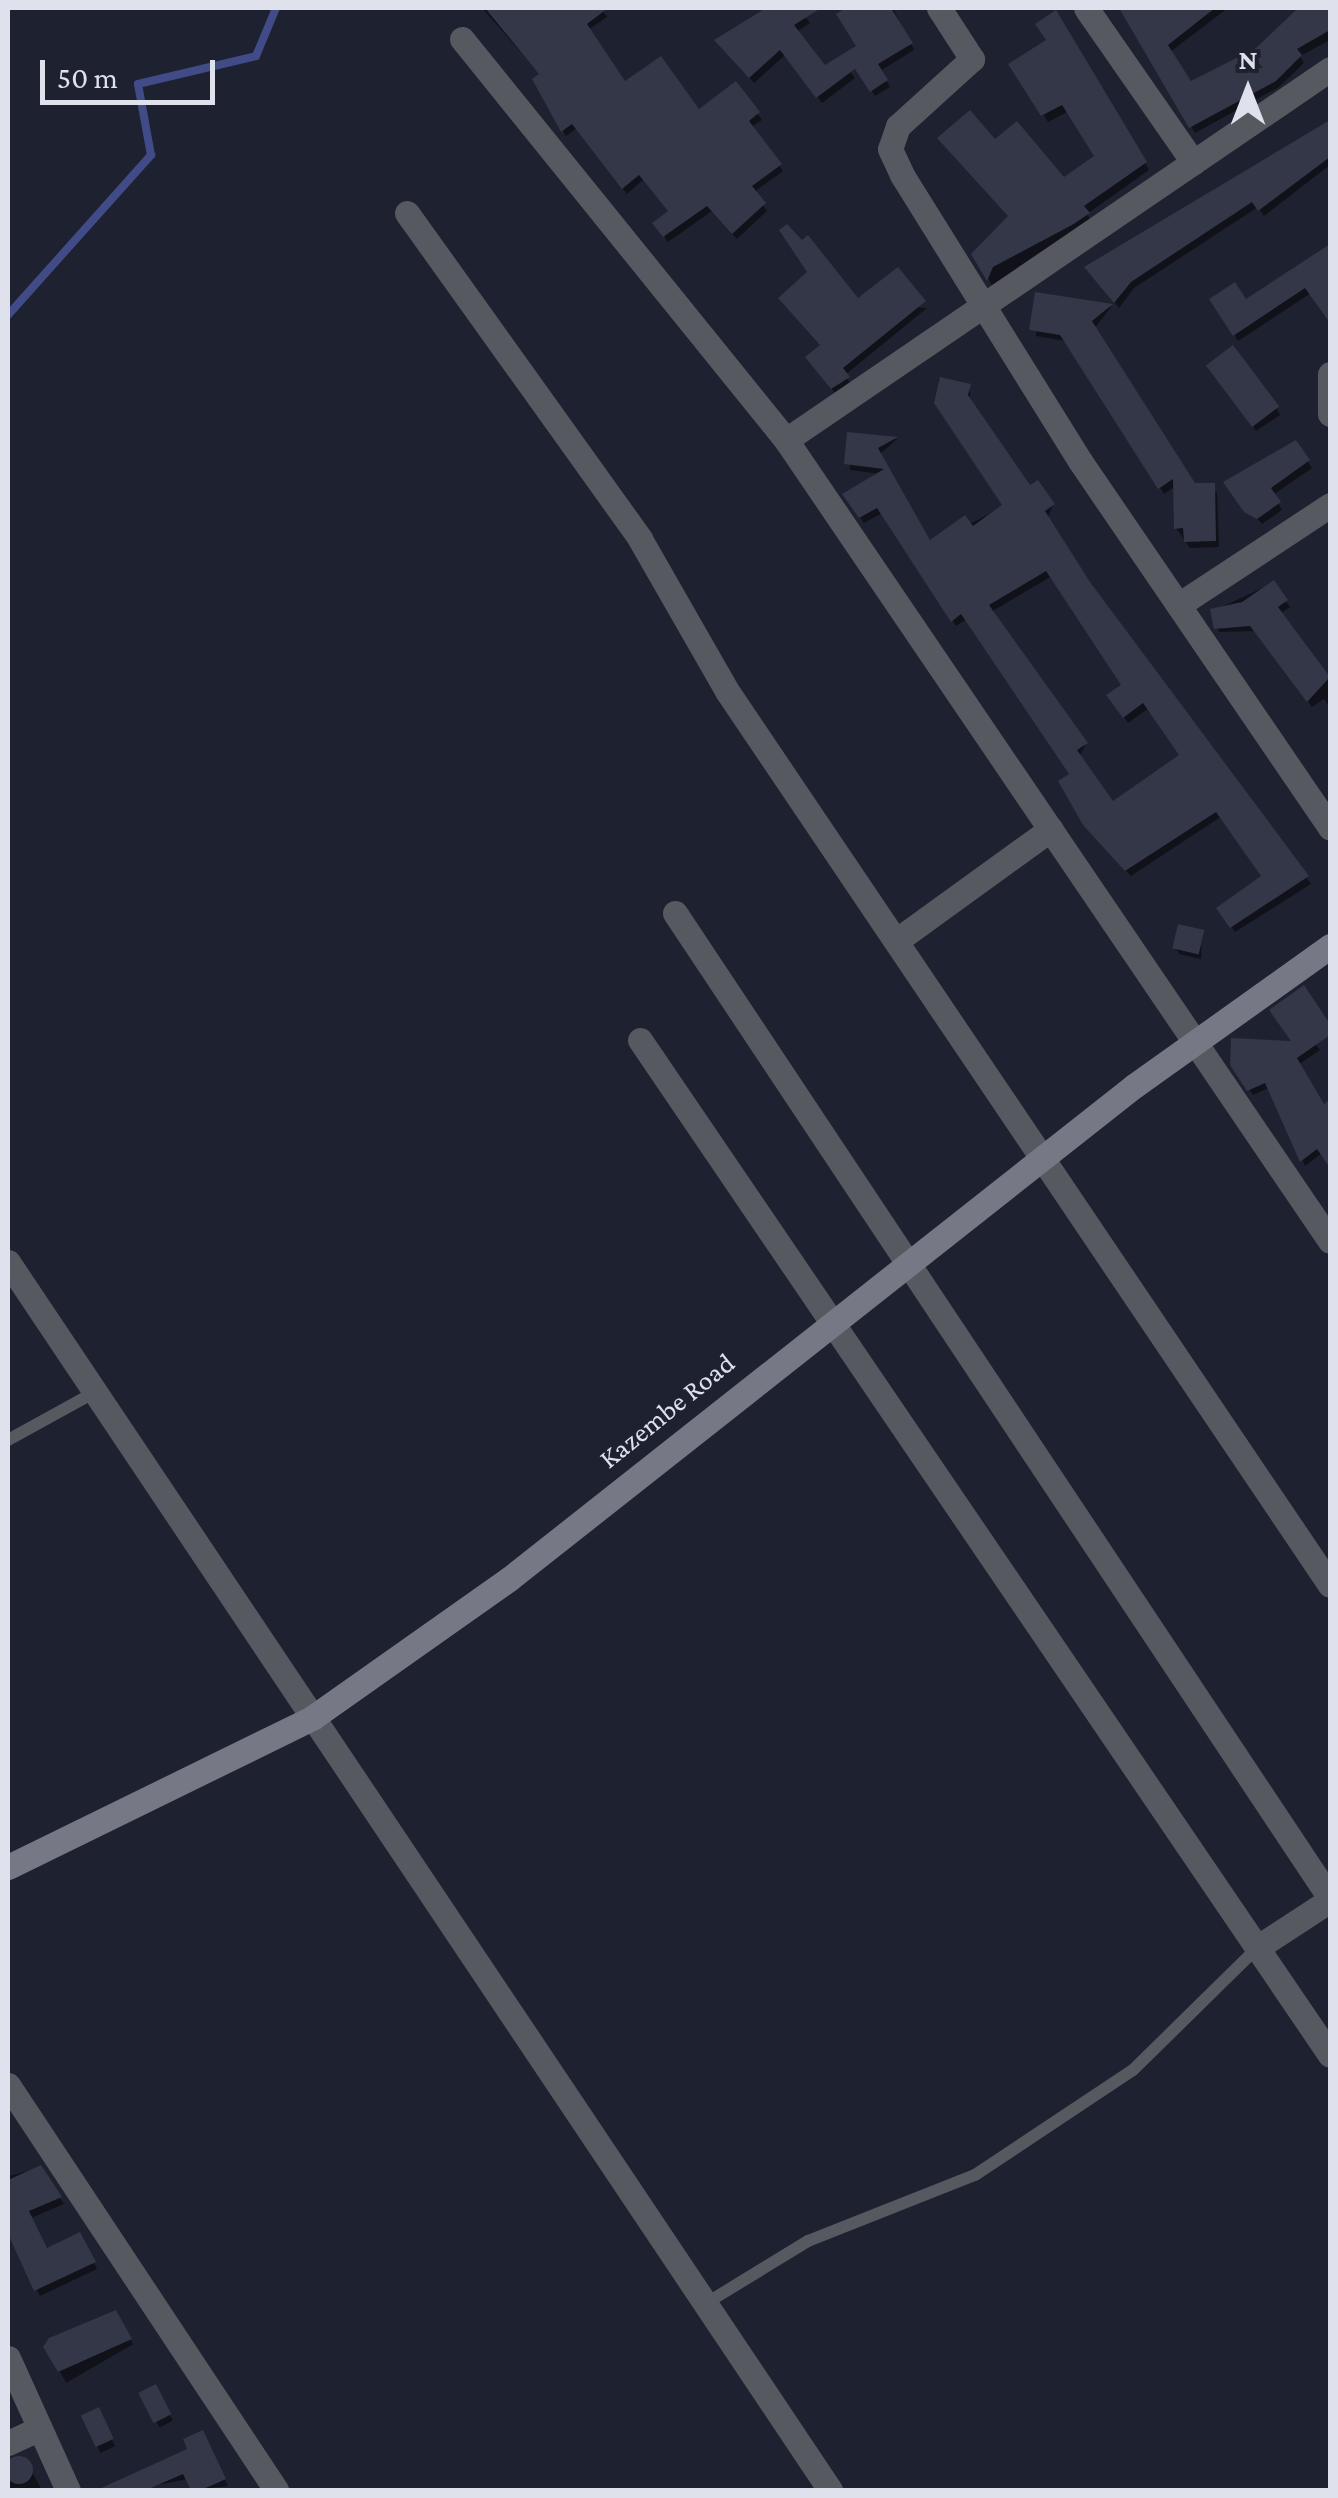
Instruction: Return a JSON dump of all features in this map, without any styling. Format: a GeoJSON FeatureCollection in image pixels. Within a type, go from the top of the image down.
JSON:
{"type":"FeatureCollection","features":[{"type":"Feature","properties":{"kind":"main road","name":"Kazembe Road"},"geometry":{"type":"LineString","coordinates":[[8,1867],[312,1718],[508,1578],[835,1314],[1039,1158],[1330,946]]}},
{"type":"Feature","properties":{"kind":"street"},"geometry":{"type":"LineString","coordinates":[[939,8],[972,59],[898,126],[890,149],[981,304],[1330,828]]}},
{"type":"Feature","properties":{"kind":"street"},"geometry":{"type":"LineString","coordinates":[[1086,8],[1193,162]]}},
{"type":"Feature","properties":{"kind":"street"},"geometry":{"type":"LineString","coordinates":[[462,39],[786,440],[1199,1040],[1330,1240]]}},
{"type":"Feature","properties":{"kind":"street"},"geometry":{"type":"LineString","coordinates":[[786,440],[1330,69]]}},
{"type":"Feature","properties":{"kind":"street"},"geometry":{"type":"LineString","coordinates":[[406,213],[640,539],[726,691],[1330,1584]]}},
{"type":"Feature","properties":{"kind":"street"},"geometry":{"type":"LineString","coordinates":[[1330,374],[1330,414]]}},
{"type":"Feature","properties":{"kind":"street"},"geometry":{"type":"LineString","coordinates":[[1180,604],[1330,505]]}},
{"type":"Feature","properties":{"kind":"street"},"geometry":{"type":"LineString","coordinates":[[896,941],[1051,829]]}},
{"type":"Feature","properties":{"kind":"street"},"geometry":{"type":"LineString","coordinates":[[675,913],[908,1258],[1330,1899],[1258,1947]]}},
{"type":"Feature","properties":{"kind":"street"},"geometry":{"type":"LineString","coordinates":[[640,1040],[835,1314],[1330,2055]]}},
{"type":"Feature","properties":{"kind":"street"},"geometry":{"type":"LineString","coordinates":[[8,1262],[830,2490]]}},
{"type":"Feature","properties":{"kind":"street"},"geometry":{"type":"LineString","coordinates":[[8,2085],[276,2490]]}},
{"type":"Feature","properties":{"kind":"street"},"geometry":{"type":"LineString","coordinates":[[8,2358],[68,2490]]}},
{"type":"Feature","properties":{"kind":"street"},"geometry":{"type":"LineString","coordinates":[[8,2443],[38,2429]]}},
{"type":"Feature","properties":{"kind":"lane"},"geometry":{"type":"LineString","coordinates":[[8,1440],[95,1392]]}},
{"type":"Feature","properties":{"kind":"lane"},"geometry":{"type":"LineString","coordinates":[[705,2304],[808,2241],[975,2176],[1133,2070],[1258,1947]]}},
{"type":"Feature","properties":{"kind":"building"},"geometry":{"type":"Polygon","coordinates":[[[485,8],[608,8],[587,24],[625,81],[661,56],[699,109],[736,81],[760,112],[749,121],[782,164],[752,186],[766,203],[732,234],[707,206],[663,237],[652,223],[668,211],[639,175],[622,189],[572,124],[561,132],[532,79],[539,74],[485,8]]]}},
{"type":"Feature","properties":{"kind":"building"},"geometry":{"type":"Polygon","coordinates":[[[766,8],[821,8],[794,25],[825,65],[856,46],[836,14],[846,8],[891,8],[913,43],[878,64],[888,80],[870,92],[855,69],[816,98],[780,50],[749,78],[714,40],[766,8]]]}},
{"type":"Feature","properties":{"kind":"building"},"geometry":{"type":"Polygon","coordinates":[[[1119,8],[1215,8],[1168,45],[1191,81],[1256,48],[1298,8],[1330,8],[1330,30],[1297,49],[1302,55],[1276,81],[1189,128],[1119,8]]]}},
{"type":"Feature","properties":{"kind":"building"},"geometry":{"type":"Polygon","coordinates":[[[1056,10],[1147,162],[1084,206],[1090,213],[993,267],[987,281],[971,254],[1008,216],[937,138],[970,110],[995,139],[1017,121],[1064,177],[1094,156],[1062,105],[1041,116],[1008,64],[1046,40],[1035,24],[1056,10]]]}},
{"type":"Feature","properties":{"kind":"building"},"geometry":{"type":"Polygon","coordinates":[[[1330,120],[1330,157],[1258,211],[1252,202],[1131,282],[1114,303],[1084,267],[1330,120]]]}},
{"type":"Feature","properties":{"kind":"building"},"geometry":{"type":"Polygon","coordinates":[[[787,224],[802,240],[808,235],[858,298],[898,267],[926,301],[843,368],[850,377],[831,389],[805,357],[820,345],[778,298],[807,272],[779,230],[787,224]]]}},
{"type":"Feature","properties":{"kind":"building"},"geometry":{"type":"Polygon","coordinates":[[[1330,244],[1330,323],[1305,288],[1233,336],[1209,299],[1235,282],[1246,299],[1330,244]]]}},
{"type":"Feature","properties":{"kind":"building"},"geometry":{"type":"Polygon","coordinates":[[[1035,292],[1113,304],[1092,321],[1195,483],[1215,483],[1216,541],[1184,542],[1183,528],[1174,529],[1173,479],[1158,489],[1060,335],[1029,330],[1035,292]]]}},
{"type":"Feature","properties":{"kind":"building"},"geometry":{"type":"Polygon","coordinates":[[[1233,345],[1279,406],[1252,427],[1206,365],[1233,345]]]}},
{"type":"Feature","properties":{"kind":"building"},"geometry":{"type":"Polygon","coordinates":[[[940,377],[971,384],[968,395],[1030,485],[1038,480],[1055,504],[1045,511],[1090,582],[1309,876],[1230,928],[1216,908],[1261,876],[1216,812],[1125,871],[1083,825],[1058,781],[1069,774],[961,614],[951,622],[877,508],[859,518],[842,494],[884,469],[844,464],[847,432],[898,437],[878,448],[930,540],[965,515],[973,526],[1002,505],[934,403],[940,377]],[[1046,571],[989,605],[1088,743],[1077,750],[1113,801],[1179,755],[1143,703],[1123,718],[1106,695],[1121,685],[1046,571]]]}},
{"type":"Feature","properties":{"kind":"building"},"geometry":{"type":"Polygon","coordinates":[[[1296,440],[1310,460],[1271,488],[1281,502],[1257,519],[1244,512],[1223,482],[1296,440]]]}},
{"type":"Feature","properties":{"kind":"building"},"geometry":{"type":"Polygon","coordinates":[[[1274,580],[1288,600],[1278,607],[1330,677],[1307,702],[1250,626],[1214,629],[1210,609],[1242,602],[1274,580]]]}},
{"type":"Feature","properties":{"kind":"building"},"geometry":{"type":"Polygon","coordinates":[[[1178,924],[1204,930],[1199,954],[1172,948],[1178,924]]]}},
{"type":"Feature","properties":{"kind":"building"},"geometry":{"type":"Polygon","coordinates":[[[1304,985],[1330,1024],[1330,1035],[1297,1058],[1324,1104],[1330,1099],[1330,1168],[1317,1149],[1300,1162],[1265,1083],[1247,1091],[1230,1065],[1231,1038],[1291,1041],[1269,1010],[1304,985]]]}},
{"type":"Feature","properties":{"kind":"building"},"geometry":{"type":"Polygon","coordinates":[[[41,2165],[62,2197],[29,2211],[47,2248],[80,2232],[96,2262],[34,2291],[8,2234],[8,2180],[41,2165]]]}},
{"type":"Feature","properties":{"kind":"building"},"geometry":{"type":"Polygon","coordinates":[[[116,2310],[132,2339],[58,2372],[43,2347],[49,2338],[116,2310]]]}},
{"type":"Feature","properties":{"kind":"building"},"geometry":{"type":"Polygon","coordinates":[[[156,2384],[171,2414],[154,2423],[138,2393],[156,2384]]]}},
{"type":"Feature","properties":{"kind":"building"},"geometry":{"type":"Polygon","coordinates":[[[99,2407],[114,2439],[96,2447],[81,2415],[99,2407]]]}},
{"type":"Feature","properties":{"kind":"building"},"geometry":{"type":"Polygon","coordinates":[[[203,2430],[226,2479],[201,2490],[191,2490],[183,2474],[146,2490],[97,2490],[187,2449],[183,2439],[203,2430]]]}},
{"type":"Feature","properties":{"kind":"building"},"geometry":{"type":"Polygon","coordinates":[[[19,2456],[29,2460],[33,2470],[29,2480],[19,2484],[9,2480],[5,2470],[9,2460],[19,2456]]]}},
{"type":"Feature","properties":{"kind":"waterway"},"geometry":{"type":"LineString","coordinates":[[8,315],[151,155],[138,84],[256,56],[276,8]]}}]}
